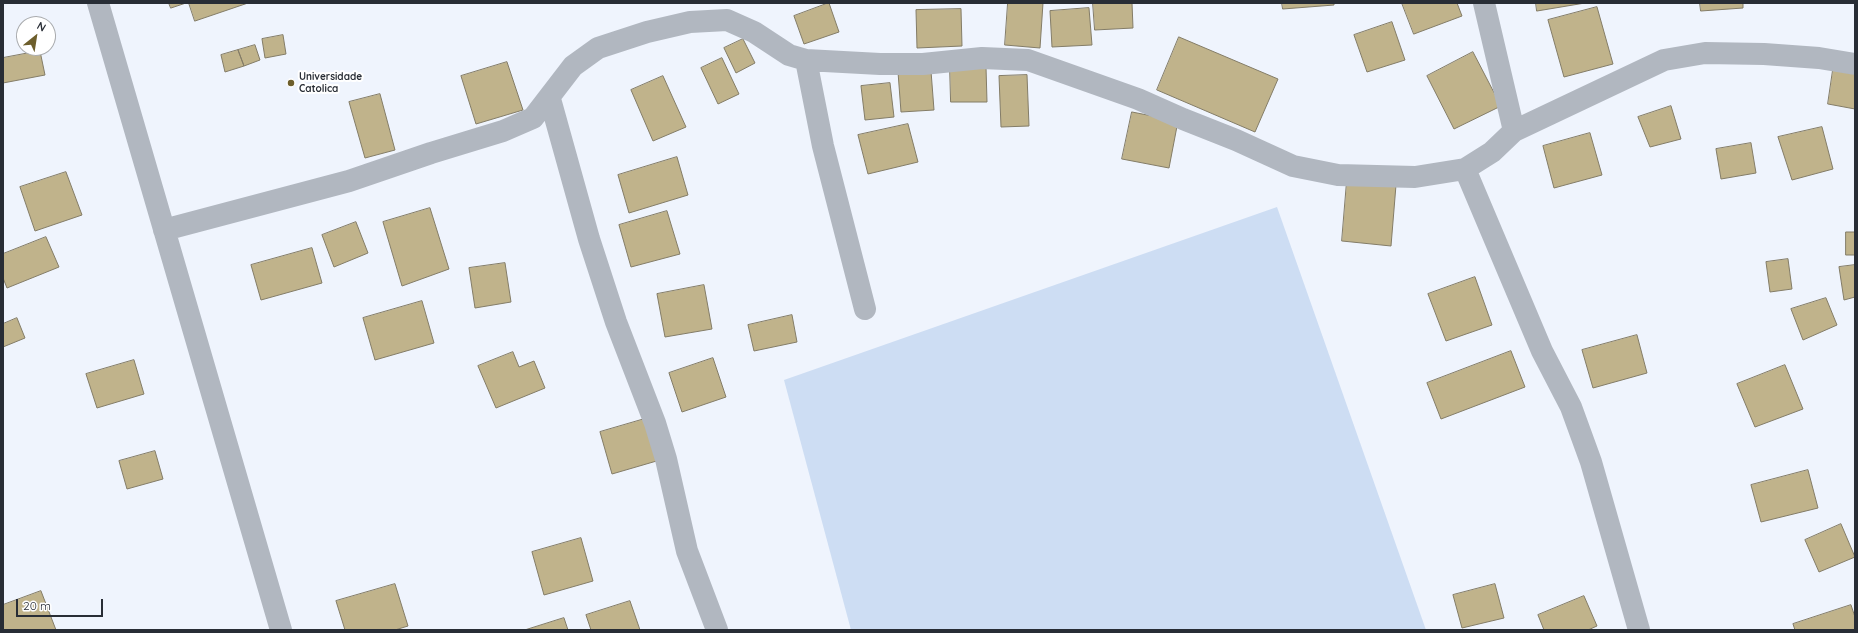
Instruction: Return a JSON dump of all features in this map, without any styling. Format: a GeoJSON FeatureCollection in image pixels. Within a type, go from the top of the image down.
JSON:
{"type":"FeatureCollection","features":[{"type":"Feature","properties":{"kind":"street"},"geometry":{"type":"LineString","coordinates":[[98,3],[281,630]]}},
{"type":"Feature","properties":{"kind":"street"},"geometry":{"type":"LineString","coordinates":[[1484,3],[1514,131]]}},
{"type":"Feature","properties":{"kind":"street"},"geometry":{"type":"LineString","coordinates":[[164,230],[350,181],[431,153],[503,131],[533,118],[550,99],[573,66],[598,48],[647,32],[690,22],[727,20],[754,32],[788,55],[806,60],[880,64],[923,64],[982,58],[1028,60],[1138,99],[1236,140],[1293,166],[1338,175],[1415,177],[1464,169],[1492,152],[1514,131],[1664,60],[1705,53],[1764,54],[1819,58],[1855,64]]}},
{"type":"Feature","properties":{"kind":"street"},"geometry":{"type":"LineString","coordinates":[[806,60],[823,146],[865,309]]}},
{"type":"Feature","properties":{"kind":"street"},"geometry":{"type":"LineString","coordinates":[[550,99],[589,239],[614,315],[658,430],[687,551],[717,630]]}},
{"type":"Feature","properties":{"kind":"street"},"geometry":{"type":"LineString","coordinates":[[1464,169],[1542,351],[1571,407],[1591,462],[1639,630]]}},
{"type":"Feature","properties":{"kind":"shaded area"},"geometry":{"type":"Polygon","coordinates":[[[1277,207],[1426,630],[851,630],[784,380],[1277,207]]]}},
{"type":"Feature","properties":{"kind":"building"},"geometry":{"type":"Polygon","coordinates":[[[169,3],[186,3],[171,8],[169,3]]]}},
{"type":"Feature","properties":{"kind":"building"},"geometry":{"type":"Polygon","coordinates":[[[189,3],[248,3],[195,21],[189,3]]]}},
{"type":"Feature","properties":{"kind":"building"},"geometry":{"type":"Polygon","coordinates":[[[829,3],[839,32],[804,44],[794,16],[829,3]]]}},
{"type":"Feature","properties":{"kind":"building"},"geometry":{"type":"Polygon","coordinates":[[[1008,3],[1043,3],[1040,48],[1005,45],[1008,3]]]}},
{"type":"Feature","properties":{"kind":"building"},"geometry":{"type":"Polygon","coordinates":[[[1093,3],[1132,3],[1133,28],[1095,30],[1093,3]]]}},
{"type":"Feature","properties":{"kind":"building"},"geometry":{"type":"Polygon","coordinates":[[[1282,3],[1334,3],[1334,5],[1283,9],[1282,3]]]}},
{"type":"Feature","properties":{"kind":"building"},"geometry":{"type":"Polygon","coordinates":[[[1402,3],[1457,3],[1462,16],[1414,34],[1402,3]]]}},
{"type":"Feature","properties":{"kind":"building"},"geometry":{"type":"Polygon","coordinates":[[[1536,3],[1585,3],[1537,11],[1536,3]]]}},
{"type":"Feature","properties":{"kind":"building"},"geometry":{"type":"Polygon","coordinates":[[[1700,3],[1743,3],[1743,8],[1701,11],[1700,3]]]}},
{"type":"Feature","properties":{"kind":"building"},"geometry":{"type":"Polygon","coordinates":[[[1597,7],[1613,64],[1564,77],[1548,20],[1597,7]]]}},
{"type":"Feature","properties":{"kind":"building"},"geometry":{"type":"Polygon","coordinates":[[[1089,8],[1092,45],[1052,47],[1050,11],[1089,8]]]}},
{"type":"Feature","properties":{"kind":"building"},"geometry":{"type":"Polygon","coordinates":[[[961,9],[962,46],[917,48],[916,10],[961,9]]]}},
{"type":"Feature","properties":{"kind":"building"},"geometry":{"type":"Polygon","coordinates":[[[1392,22],[1405,60],[1367,72],[1354,35],[1392,22]]]}},
{"type":"Feature","properties":{"kind":"building"},"geometry":{"type":"Polygon","coordinates":[[[283,35],[286,54],[265,58],[262,39],[283,35]]]}},
{"type":"Feature","properties":{"kind":"building"},"geometry":{"type":"Polygon","coordinates":[[[1179,37],[1278,79],[1255,132],[1157,90],[1179,37]]]}},
{"type":"Feature","properties":{"kind":"building"},"geometry":{"type":"Polygon","coordinates":[[[743,39],[755,63],[736,73],[724,48],[743,39]]]}},
{"type":"Feature","properties":{"kind":"building"},"geometry":{"type":"Polygon","coordinates":[[[255,45],[260,60],[244,66],[238,50],[255,45]]]}},
{"type":"Feature","properties":{"kind":"building"},"geometry":{"type":"Polygon","coordinates":[[[238,50],[244,66],[225,72],[221,55],[238,50]]]}},
{"type":"Feature","properties":{"kind":"building"},"geometry":{"type":"Polygon","coordinates":[[[1473,52],[1501,106],[1454,129],[1427,76],[1473,52]]]}},
{"type":"Feature","properties":{"kind":"building"},"geometry":{"type":"Polygon","coordinates":[[[16,56],[41,56],[45,75],[3,83],[3,58],[16,56]]]}},
{"type":"Feature","properties":{"kind":"building"},"geometry":{"type":"Polygon","coordinates":[[[722,58],[739,94],[718,104],[701,68],[722,58]]]}},
{"type":"Feature","properties":{"kind":"building"},"geometry":{"type":"Polygon","coordinates":[[[507,62],[523,110],[476,124],[461,76],[507,62]]]}},
{"type":"Feature","properties":{"kind":"building"},"geometry":{"type":"Polygon","coordinates":[[[950,67],[986,67],[987,102],[951,102],[950,67]]]}},
{"type":"Feature","properties":{"kind":"building"},"geometry":{"type":"Polygon","coordinates":[[[1833,70],[1855,74],[1855,109],[1828,104],[1833,70]]]}},
{"type":"Feature","properties":{"kind":"building"},"geometry":{"type":"Polygon","coordinates":[[[931,71],[934,110],[901,112],[898,72],[931,71]]]}},
{"type":"Feature","properties":{"kind":"building"},"geometry":{"type":"Polygon","coordinates":[[[1027,75],[1029,126],[1001,127],[999,76],[1027,75]]]}},
{"type":"Feature","properties":{"kind":"building"},"geometry":{"type":"Polygon","coordinates":[[[663,76],[686,127],[653,141],[631,90],[663,76]]]}},
{"type":"Feature","properties":{"kind":"building"},"geometry":{"type":"Polygon","coordinates":[[[890,83],[894,117],[865,120],[861,86],[890,83]]]}},
{"type":"Feature","properties":{"kind":"building"},"geometry":{"type":"Polygon","coordinates":[[[380,94],[395,150],[365,158],[349,102],[380,94]]]}},
{"type":"Feature","properties":{"kind":"building"},"geometry":{"type":"Polygon","coordinates":[[[1671,106],[1681,139],[1650,147],[1638,117],[1671,106]]]}},
{"type":"Feature","properties":{"kind":"building"},"geometry":{"type":"Polygon","coordinates":[[[1132,112],[1178,121],[1169,168],[1122,159],[1132,112]]]}},
{"type":"Feature","properties":{"kind":"building"},"geometry":{"type":"Polygon","coordinates":[[[908,124],[918,162],[868,174],[858,135],[908,124]]]}},
{"type":"Feature","properties":{"kind":"building"},"geometry":{"type":"Polygon","coordinates":[[[1822,127],[1833,169],[1792,180],[1778,137],[1822,127]]]}},
{"type":"Feature","properties":{"kind":"building"},"geometry":{"type":"Polygon","coordinates":[[[1590,133],[1602,175],[1554,188],[1543,146],[1590,133]]]}},
{"type":"Feature","properties":{"kind":"building"},"geometry":{"type":"Polygon","coordinates":[[[1751,143],[1756,173],[1721,179],[1716,149],[1751,143]]]}},
{"type":"Feature","properties":{"kind":"building"},"geometry":{"type":"Polygon","coordinates":[[[677,157],[688,195],[629,213],[618,175],[677,157]]]}},
{"type":"Feature","properties":{"kind":"building"},"geometry":{"type":"Polygon","coordinates":[[[66,172],[82,215],[35,231],[20,187],[66,172]]]}},
{"type":"Feature","properties":{"kind":"building"},"geometry":{"type":"Polygon","coordinates":[[[1347,181],[1396,185],[1391,246],[1342,241],[1347,181]]]}},
{"type":"Feature","properties":{"kind":"building"},"geometry":{"type":"Polygon","coordinates":[[[430,208],[449,269],[402,286],[383,222],[430,208]]]}},
{"type":"Feature","properties":{"kind":"building"},"geometry":{"type":"Polygon","coordinates":[[[667,211],[680,254],[631,267],[619,225],[667,211]]]}},
{"type":"Feature","properties":{"kind":"building"},"geometry":{"type":"Polygon","coordinates":[[[356,222],[368,253],[334,267],[322,235],[356,222]]]}},
{"type":"Feature","properties":{"kind":"building"},"geometry":{"type":"Polygon","coordinates":[[[1846,232],[1855,232],[1855,255],[1846,255],[1846,232]]]}},
{"type":"Feature","properties":{"kind":"building"},"geometry":{"type":"Polygon","coordinates":[[[46,237],[59,267],[7,288],[3,278],[3,254],[46,237]]]}},
{"type":"Feature","properties":{"kind":"building"},"geometry":{"type":"Polygon","coordinates":[[[312,248],[322,283],[261,300],[251,265],[312,248]]]}},
{"type":"Feature","properties":{"kind":"building"},"geometry":{"type":"Polygon","coordinates":[[[1788,259],[1792,289],[1770,292],[1766,262],[1788,259]]]}},
{"type":"Feature","properties":{"kind":"building"},"geometry":{"type":"Polygon","coordinates":[[[505,263],[511,302],[475,308],[469,268],[505,263]]]}},
{"type":"Feature","properties":{"kind":"building"},"geometry":{"type":"Polygon","coordinates":[[[1855,265],[1855,297],[1844,300],[1839,267],[1855,265]]]}},
{"type":"Feature","properties":{"kind":"building"},"geometry":{"type":"Polygon","coordinates":[[[1475,277],[1492,325],[1446,341],[1428,294],[1475,277]]]}},
{"type":"Feature","properties":{"kind":"building"},"geometry":{"type":"Polygon","coordinates":[[[704,285],[712,329],[665,337],[657,294],[704,285]]]}},
{"type":"Feature","properties":{"kind":"building"},"geometry":{"type":"Polygon","coordinates":[[[1826,298],[1837,325],[1803,340],[1791,309],[1826,298]]]}},
{"type":"Feature","properties":{"kind":"building"},"geometry":{"type":"Polygon","coordinates":[[[422,301],[434,343],[375,360],[363,318],[422,301]]]}},
{"type":"Feature","properties":{"kind":"building"},"geometry":{"type":"Polygon","coordinates":[[[792,315],[797,342],[754,351],[748,325],[792,315]]]}},
{"type":"Feature","properties":{"kind":"building"},"geometry":{"type":"Polygon","coordinates":[[[17,318],[25,338],[3,347],[3,324],[17,318]]]}},
{"type":"Feature","properties":{"kind":"building"},"geometry":{"type":"Polygon","coordinates":[[[1637,335],[1647,373],[1593,388],[1582,350],[1637,335]]]}},
{"type":"Feature","properties":{"kind":"building"},"geometry":{"type":"Polygon","coordinates":[[[1511,351],[1525,387],[1441,419],[1427,383],[1511,351]]]}},
{"type":"Feature","properties":{"kind":"building"},"geometry":{"type":"Polygon","coordinates":[[[513,352],[519,367],[534,361],[545,388],[496,408],[478,366],[513,352]]]}},
{"type":"Feature","properties":{"kind":"building"},"geometry":{"type":"Polygon","coordinates":[[[713,358],[726,397],[682,412],[669,373],[713,358]]]}},
{"type":"Feature","properties":{"kind":"building"},"geometry":{"type":"Polygon","coordinates":[[[134,360],[144,394],[97,408],[86,374],[134,360]]]}},
{"type":"Feature","properties":{"kind":"building"},"geometry":{"type":"Polygon","coordinates":[[[1785,365],[1803,409],[1755,427],[1737,384],[1785,365]]]}},
{"type":"Feature","properties":{"kind":"building"},"geometry":{"type":"Polygon","coordinates":[[[648,418],[660,460],[612,474],[600,432],[648,418]]]}},
{"type":"Feature","properties":{"kind":"building"},"geometry":{"type":"Polygon","coordinates":[[[155,451],[163,479],[127,489],[119,461],[155,451]]]}},
{"type":"Feature","properties":{"kind":"building"},"geometry":{"type":"Polygon","coordinates":[[[1808,470],[1818,508],[1761,522],[1751,485],[1808,470]]]}},
{"type":"Feature","properties":{"kind":"building"},"geometry":{"type":"Polygon","coordinates":[[[1841,524],[1855,557],[1819,572],[1805,540],[1841,524]]]}},
{"type":"Feature","properties":{"kind":"building"},"geometry":{"type":"Polygon","coordinates":[[[581,538],[593,581],[544,595],[532,552],[581,538]]]}},
{"type":"Feature","properties":{"kind":"building"},"geometry":{"type":"Polygon","coordinates":[[[395,584],[408,626],[395,630],[345,630],[336,601],[395,584]]]}},
{"type":"Feature","properties":{"kind":"building"},"geometry":{"type":"Polygon","coordinates":[[[1495,584],[1504,618],[1462,628],[1453,595],[1495,584]]]}},
{"type":"Feature","properties":{"kind":"building"},"geometry":{"type":"Polygon","coordinates":[[[41,591],[56,630],[3,630],[3,605],[41,591]]]}},
{"type":"Feature","properties":{"kind":"building"},"geometry":{"type":"Polygon","coordinates":[[[1584,596],[1597,626],[1588,630],[1544,630],[1538,615],[1584,596]]]}},
{"type":"Feature","properties":{"kind":"building"},"geometry":{"type":"Polygon","coordinates":[[[630,601],[640,630],[591,630],[586,615],[630,601]]]}},
{"type":"Feature","properties":{"kind":"building"},"geometry":{"type":"Polygon","coordinates":[[[1851,605],[1855,617],[1855,630],[1795,630],[1793,624],[1851,605]]]}},
{"type":"Feature","properties":{"kind":"building"},"geometry":{"type":"Polygon","coordinates":[[[564,618],[568,630],[525,630],[564,618]]]}},
{"type":"Feature","properties":{"kind":"place","name":"Universidade Catolica"},"geometry":{"type":"Point","coordinates":[291,83]}}]}
